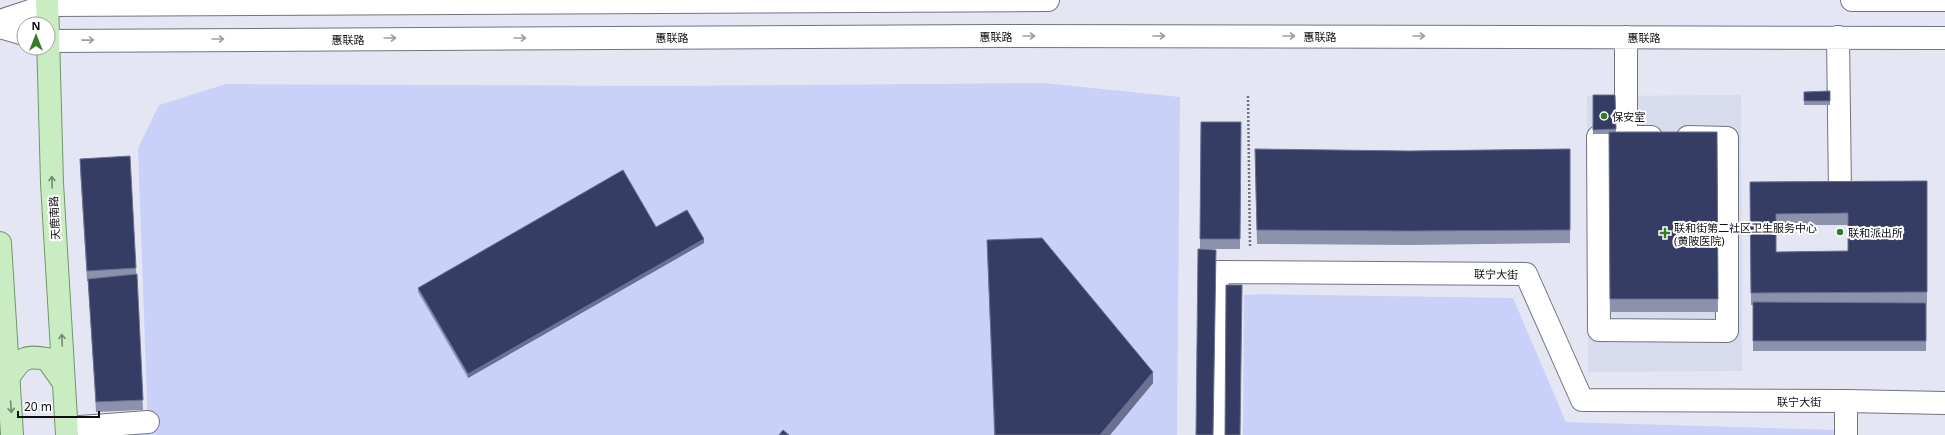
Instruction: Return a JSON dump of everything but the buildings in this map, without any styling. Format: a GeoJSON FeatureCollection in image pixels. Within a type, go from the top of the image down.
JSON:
{"type":"FeatureCollection","features":[{"type":"Feature","properties":{"kind":"main road","name":"天鹿南路"},"geometry":{"type":"LineString","coordinates":[[47,2],[47,16]]}},
{"type":"Feature","properties":{"kind":"main road","name":"天鹿南路"},"geometry":{"type":"LineString","coordinates":[[48,56],[52,183],[67,432]]}},
{"type":"Feature","properties":{"kind":"main road"},"geometry":{"type":"LineString","coordinates":[[0,243],[12,435]]}},
{"type":"Feature","properties":{"kind":"main road"},"geometry":{"type":"LineString","coordinates":[[9,377],[17,363],[32,356],[47,359],[64,383]]}},
{"type":"Feature","properties":{"kind":"street"},"geometry":{"type":"LineString","coordinates":[[0,21],[47,2],[1048,0]]}},
{"type":"Feature","properties":{"kind":"street"},"geometry":{"type":"LineString","coordinates":[[1852,0],[1945,0]]}},
{"type":"Feature","properties":{"kind":"street"},"geometry":{"type":"LineString","coordinates":[[0,27],[16,32]]}},
{"type":"Feature","properties":{"kind":"street","name":"惠联路"},"geometry":{"type":"LineString","coordinates":[[56,41],[982,36],[1945,38]]}},
{"type":"Feature","properties":{"kind":"street"},"geometry":{"type":"LineString","coordinates":[[1626,37],[1626,137]]}},
{"type":"Feature","properties":{"kind":"street"},"geometry":{"type":"LineString","coordinates":[[1838,38],[1840,193]]}},
{"type":"Feature","properties":{"kind":"street"},"geometry":{"type":"LineString","coordinates":[[1598,137],[1626,137],[1727,138],[1727,331],[1599,330],[1598,137]]}},
{"type":"Feature","properties":{"kind":"street","name":"联宁大街"},"geometry":{"type":"LineString","coordinates":[[1216,435],[1218,272],[1526,274],[1582,400],[1846,401]]}},
{"type":"Feature","properties":{"kind":"street"},"geometry":{"type":"LineString","coordinates":[[1846,435],[1846,401],[1945,403]]}},
{"type":"Feature","properties":{"kind":"street"},"geometry":{"type":"LineString","coordinates":[[67,432],[148,422]]}},
{"type":"Feature","properties":{"kind":"path"},"geometry":{"type":"LineString","coordinates":[[1248,96],[1251,272]]}},
{"type":"Feature","properties":{"kind":"shaded area"},"geometry":{"type":"Polygon","coordinates":[[[1044,83],[1180,97],[1177,435],[105,435],[148,429],[138,148],[159,105],[226,84],[657,86],[1044,83]]]}},
{"type":"Feature","properties":{"kind":"shaded area","name":"联和街第二社区卫生服务中心 (黄陂医院)"},"geometry":{"type":"Polygon","coordinates":[[[1741,95],[1742,371],[1588,372],[1587,96],[1741,95]]]}},
{"type":"Feature","properties":{"kind":"shaded area"},"geometry":{"type":"Polygon","coordinates":[[[1262,294],[1513,298],[1566,422],[1835,430],[1835,435],[1243,435],[1244,295],[1262,294]]]}},
{"type":"Feature","properties":{"kind":"place","name":"保安室"},"geometry":{"type":"Point","coordinates":[1604,116]}},
{"type":"Feature","properties":{"kind":"place","name":"联和派出所"},"geometry":{"type":"Point","coordinates":[1840,232]}},
{"type":"Feature","properties":{"kind":"place","name":"联和街第二社区卫生服务中心 (黄陂医院)"},"geometry":{"type":"Point","coordinates":[1665,233]}}]}
